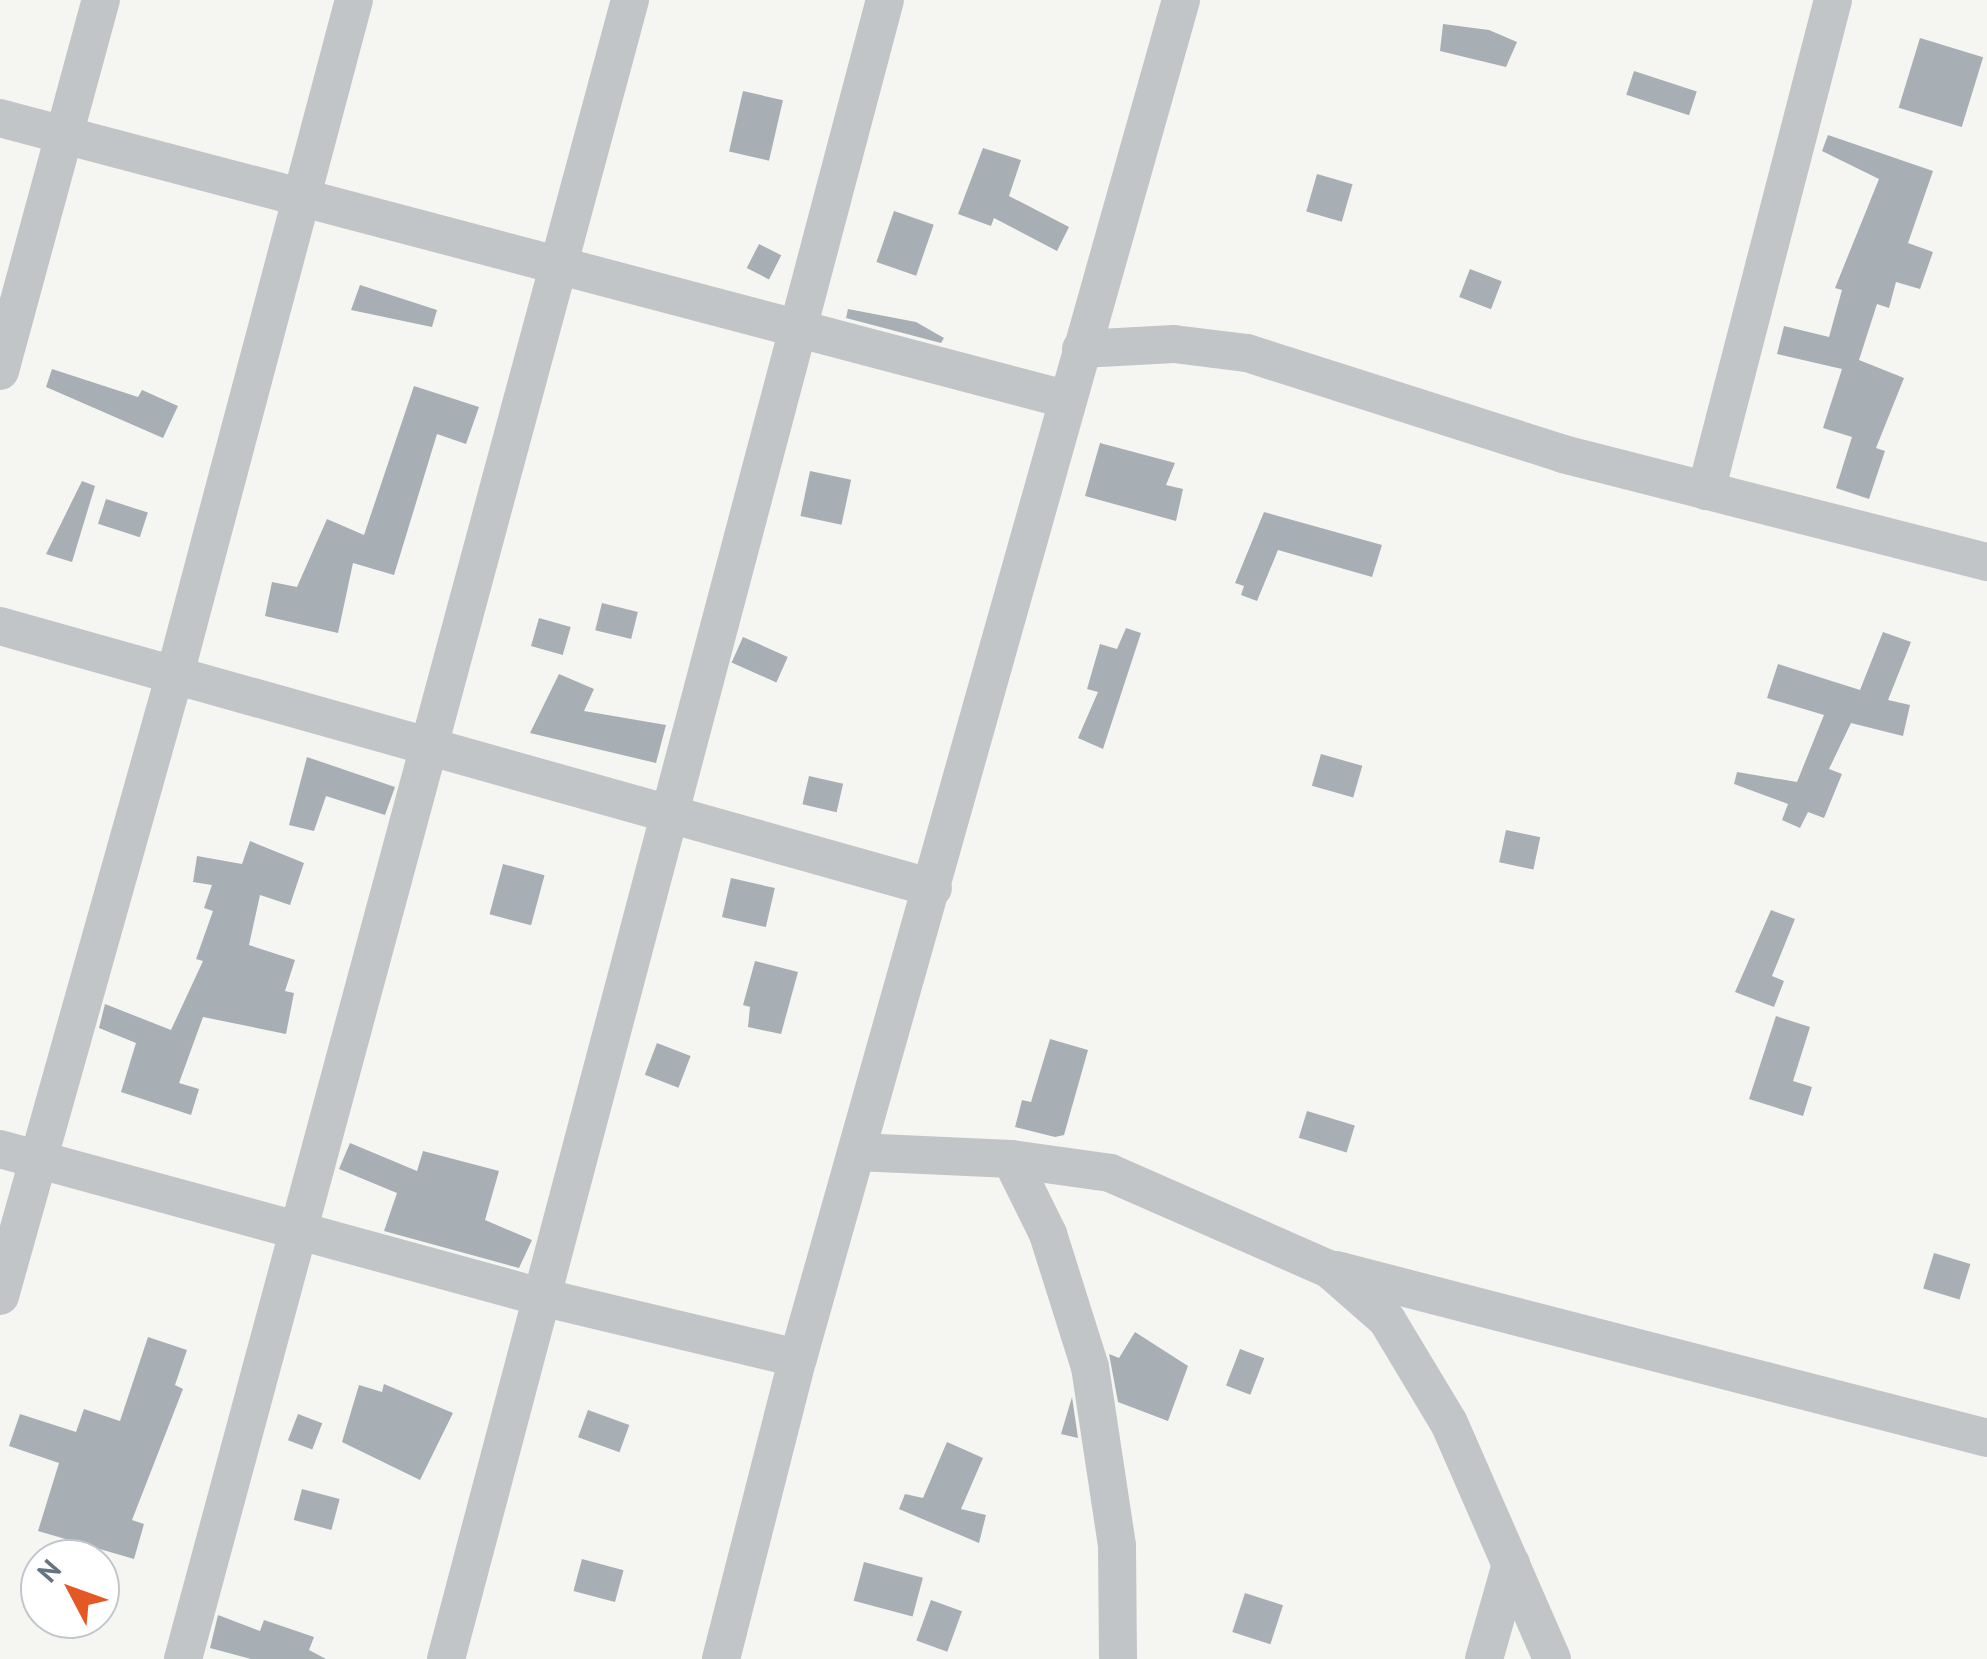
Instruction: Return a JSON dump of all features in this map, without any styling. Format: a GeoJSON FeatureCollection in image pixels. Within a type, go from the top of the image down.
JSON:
{"type":"FeatureCollection","features":[{"type":"Feature","properties":{"kind":"street"},"geometry":{"type":"LineString","coordinates":[[0,371],[102,0]]}},
{"type":"Feature","properties":{"kind":"street"},"geometry":{"type":"LineString","coordinates":[[0,1296],[175,674],[354,0]]}},
{"type":"Feature","properties":{"kind":"street"},"geometry":{"type":"LineString","coordinates":[[184,1659],[630,0]]}},
{"type":"Feature","properties":{"kind":"street"},"geometry":{"type":"LineString","coordinates":[[446,1659],[794,328],[886,0]]}},
{"type":"Feature","properties":{"kind":"street"},"geometry":{"type":"LineString","coordinates":[[721,1659],[798,1358],[1180,0]]}},
{"type":"Feature","properties":{"kind":"street"},"geometry":{"type":"LineString","coordinates":[[1706,491],[1833,0]]}},
{"type":"Feature","properties":{"kind":"street"},"geometry":{"type":"LineString","coordinates":[[0,118],[558,270],[1066,400]]}},
{"type":"Feature","properties":{"kind":"street"},"geometry":{"type":"LineString","coordinates":[[1081,350],[1174,344],[1247,353],[1563,454],[1987,562]]}},
{"type":"Feature","properties":{"kind":"street"},"geometry":{"type":"LineString","coordinates":[[0,626],[668,809],[932,888]]}},
{"type":"Feature","properties":{"kind":"street"},"geometry":{"type":"LineString","coordinates":[[0,1148],[541,1297],[798,1358]]}},
{"type":"Feature","properties":{"kind":"street"},"geometry":{"type":"LineString","coordinates":[[857,1152],[1011,1159],[1110,1173],[1329,1268],[1987,1438]]}},
{"type":"Feature","properties":{"kind":"street"},"geometry":{"type":"LineString","coordinates":[[1011,1159],[1048,1234],[1090,1367],[1117,1546],[1118,1659]]}},
{"type":"Feature","properties":{"kind":"street"},"geometry":{"type":"LineString","coordinates":[[1329,1268],[1386,1320],[1449,1424],[1552,1659]]}},
{"type":"Feature","properties":{"kind":"street"},"geometry":{"type":"LineString","coordinates":[[1484,1659],[1511,1564]]}},
{"type":"Feature","properties":{"kind":"building"},"geometry":{"type":"Polygon","coordinates":[[[1443,24],[1489,30],[1517,42],[1506,67],[1440,51],[1443,24]]]}},
{"type":"Feature","properties":{"kind":"building"},"geometry":{"type":"Polygon","coordinates":[[[1920,38],[1983,57],[1962,127],[1899,108],[1920,38]]]}},
{"type":"Feature","properties":{"kind":"building"},"geometry":{"type":"Polygon","coordinates":[[[1634,71],[1697,91],[1689,115],[1626,95],[1634,71]]]}},
{"type":"Feature","properties":{"kind":"building"},"geometry":{"type":"Polygon","coordinates":[[[743,91],[783,100],[769,161],[729,151],[743,91]]]}},
{"type":"Feature","properties":{"kind":"building"},"geometry":{"type":"Polygon","coordinates":[[[1828,135],[1933,171],[1908,243],[1933,252],[1920,289],[1896,282],[1889,308],[1877,304],[1859,360],[1904,378],[1876,448],[1885,451],[1869,499],[1836,488],[1852,437],[1823,428],[1842,369],[1777,354],[1784,326],[1829,337],[1842,290],[1835,288],[1879,179],[1822,151],[1828,135]]]}},
{"type":"Feature","properties":{"kind":"building"},"geometry":{"type":"Polygon","coordinates":[[[983,148],[1021,160],[1009,196],[1069,227],[1057,251],[994,218],[991,226],[958,214],[983,148]]]}},
{"type":"Feature","properties":{"kind":"building"},"geometry":{"type":"Polygon","coordinates":[[[1317,174],[1353,184],[1342,222],[1306,211],[1317,174]]]}},
{"type":"Feature","properties":{"kind":"building"},"geometry":{"type":"Polygon","coordinates":[[[894,211],[934,225],[916,276],[876,262],[894,211]]]}},
{"type":"Feature","properties":{"kind":"building"},"geometry":{"type":"Polygon","coordinates":[[[759,244],[781,255],[769,279],[747,268],[759,244]]]}},
{"type":"Feature","properties":{"kind":"building"},"geometry":{"type":"Polygon","coordinates":[[[1470,269],[1502,281],[1491,309],[1459,297],[1470,269]]]}},
{"type":"Feature","properties":{"kind":"building"},"geometry":{"type":"Polygon","coordinates":[[[360,285],[437,310],[432,327],[351,310],[360,285]]]}},
{"type":"Feature","properties":{"kind":"building"},"geometry":{"type":"Polygon","coordinates":[[[848,309],[916,322],[944,338],[941,343],[846,318],[848,309]]]}},
{"type":"Feature","properties":{"kind":"building"},"geometry":{"type":"Polygon","coordinates":[[[52,369],[138,397],[142,390],[178,406],[163,438],[46,387],[52,369]]]}},
{"type":"Feature","properties":{"kind":"building"},"geometry":{"type":"Polygon","coordinates":[[[414,386],[479,407],[466,444],[437,434],[394,575],[353,563],[338,633],[265,616],[272,582],[297,587],[327,519],[364,535],[414,386]]]}},
{"type":"Feature","properties":{"kind":"building"},"geometry":{"type":"Polygon","coordinates":[[[1100,443],[1175,463],[1166,485],[1183,489],[1176,521],[1085,496],[1100,443]]]}},
{"type":"Feature","properties":{"kind":"building"},"geometry":{"type":"Polygon","coordinates":[[[810,471],[851,480],[842,525],[800,516],[810,471]]]}},
{"type":"Feature","properties":{"kind":"building"},"geometry":{"type":"Polygon","coordinates":[[[82,481],[95,486],[72,562],[46,554],[82,481]]]}},
{"type":"Feature","properties":{"kind":"building"},"geometry":{"type":"Polygon","coordinates":[[[106,499],[148,513],[140,537],[98,524],[106,499]]]}},
{"type":"Feature","properties":{"kind":"building"},"geometry":{"type":"Polygon","coordinates":[[[1264,512],[1382,545],[1372,577],[1278,550],[1257,601],[1241,595],[1244,586],[1235,583],[1264,512]]]}},
{"type":"Feature","properties":{"kind":"building"},"geometry":{"type":"Polygon","coordinates":[[[602,603],[638,612],[631,639],[595,630],[602,603]]]}},
{"type":"Feature","properties":{"kind":"building"},"geometry":{"type":"Polygon","coordinates":[[[539,618],[571,627],[563,655],[531,646],[539,618]]]}},
{"type":"Feature","properties":{"kind":"building"},"geometry":{"type":"Polygon","coordinates":[[[1126,628],[1141,633],[1103,749],[1078,738],[1098,692],[1087,689],[1100,644],[1117,649],[1126,628]]]}},
{"type":"Feature","properties":{"kind":"building"},"geometry":{"type":"Polygon","coordinates":[[[1883,632],[1911,642],[1888,700],[1910,705],[1903,736],[1851,723],[1829,769],[1842,774],[1824,818],[1808,812],[1800,828],[1782,820],[1788,804],[1734,784],[1737,772],[1797,782],[1824,715],[1767,698],[1778,664],[1860,690],[1883,632]]]}},
{"type":"Feature","properties":{"kind":"building"},"geometry":{"type":"Polygon","coordinates":[[[743,637],[788,657],[776,683],[732,663],[743,637]]]}},
{"type":"Feature","properties":{"kind":"building"},"geometry":{"type":"Polygon","coordinates":[[[559,674],[594,689],[584,711],[666,725],[656,763],[530,733],[559,674]]]}},
{"type":"Feature","properties":{"kind":"building"},"geometry":{"type":"Polygon","coordinates":[[[1321,754],[1362,766],[1353,798],[1312,786],[1321,754]]]}},
{"type":"Feature","properties":{"kind":"building"},"geometry":{"type":"Polygon","coordinates":[[[307,757],[395,787],[385,815],[326,796],[314,831],[289,825],[307,757]]]}},
{"type":"Feature","properties":{"kind":"building"},"geometry":{"type":"Polygon","coordinates":[[[809,776],[843,784],[837,812],[802,804],[809,776]]]}},
{"type":"Feature","properties":{"kind":"building"},"geometry":{"type":"Polygon","coordinates":[[[1506,830],[1540,837],[1533,870],[1499,862],[1506,830]]]}},
{"type":"Feature","properties":{"kind":"building"},"geometry":{"type":"Polygon","coordinates":[[[250,841],[304,863],[290,905],[260,895],[249,945],[295,960],[285,991],[294,993],[286,1034],[203,1017],[179,1083],[199,1089],[191,1115],[121,1092],[136,1043],[99,1028],[105,1004],[171,1030],[203,961],[196,959],[213,911],[204,908],[212,885],[193,882],[197,856],[242,864],[250,841]]]}},
{"type":"Feature","properties":{"kind":"building"},"geometry":{"type":"Polygon","coordinates":[[[503,864],[545,875],[531,925],[490,914],[503,864]]]}},
{"type":"Feature","properties":{"kind":"building"},"geometry":{"type":"Polygon","coordinates":[[[731,878],[775,888],[766,927],[722,917],[731,878]]]}},
{"type":"Feature","properties":{"kind":"building"},"geometry":{"type":"Polygon","coordinates":[[[1771,910],[1795,919],[1772,976],[1784,981],[1774,1007],[1735,992],[1771,910]]]}},
{"type":"Feature","properties":{"kind":"building"},"geometry":{"type":"Polygon","coordinates":[[[755,961],[798,972],[781,1034],[748,1027],[750,1007],[743,1005],[755,961]]]}},
{"type":"Feature","properties":{"kind":"building"},"geometry":{"type":"Polygon","coordinates":[[[1776,1016],[1810,1027],[1793,1081],[1812,1087],[1803,1116],[1749,1099],[1776,1016]]]}},
{"type":"Feature","properties":{"kind":"building"},"geometry":{"type":"Polygon","coordinates":[[[1050,1039],[1088,1050],[1064,1135],[1055,1137],[1015,1127],[1022,1100],[1031,1102],[1050,1039]]]}},
{"type":"Feature","properties":{"kind":"building"},"geometry":{"type":"Polygon","coordinates":[[[657,1043],[691,1056],[678,1088],[645,1075],[657,1043]]]}},
{"type":"Feature","properties":{"kind":"building"},"geometry":{"type":"Polygon","coordinates":[[[1307,1111],[1355,1126],[1347,1152],[1299,1138],[1307,1111]]]}},
{"type":"Feature","properties":{"kind":"building"},"geometry":{"type":"Polygon","coordinates":[[[350,1143],[417,1171],[423,1151],[499,1171],[485,1220],[532,1240],[519,1268],[384,1231],[397,1193],[339,1169],[350,1143]]]}},
{"type":"Feature","properties":{"kind":"building"},"geometry":{"type":"Polygon","coordinates":[[[1934,1253],[1970,1264],[1960,1299],[1923,1288],[1934,1253]]]}},
{"type":"Feature","properties":{"kind":"building"},"geometry":{"type":"Polygon","coordinates":[[[1135,1332],[1188,1366],[1168,1421],[1118,1402],[1109,1354],[1119,1358],[1135,1332]]]}},
{"type":"Feature","properties":{"kind":"building"},"geometry":{"type":"Polygon","coordinates":[[[148,1337],[187,1350],[175,1385],[183,1389],[132,1520],[144,1524],[134,1559],[120,1555],[120,1539],[65,1539],[38,1531],[59,1463],[9,1446],[20,1414],[76,1432],[84,1409],[120,1421],[148,1337]]]}},
{"type":"Feature","properties":{"kind":"building"},"geometry":{"type":"Polygon","coordinates":[[[1240,1349],[1264,1358],[1250,1395],[1226,1385],[1240,1349]]]}},
{"type":"Feature","properties":{"kind":"building"},"geometry":{"type":"Polygon","coordinates":[[[384,1384],[453,1413],[420,1480],[342,1442],[359,1385],[382,1392],[384,1384]]]}},
{"type":"Feature","properties":{"kind":"building"},"geometry":{"type":"Polygon","coordinates":[[[1072,1397],[1078,1438],[1061,1434],[1072,1397]]]}},
{"type":"Feature","properties":{"kind":"building"},"geometry":{"type":"Polygon","coordinates":[[[588,1410],[629,1425],[619,1452],[578,1437],[588,1410]]]}},
{"type":"Feature","properties":{"kind":"building"},"geometry":{"type":"Polygon","coordinates":[[[298,1414],[322,1423],[312,1449],[288,1440],[298,1414]]]}},
{"type":"Feature","properties":{"kind":"building"},"geometry":{"type":"Polygon","coordinates":[[[947,1442],[983,1458],[961,1509],[986,1515],[979,1543],[899,1509],[905,1494],[923,1498],[947,1442]]]}},
{"type":"Feature","properties":{"kind":"building"},"geometry":{"type":"Polygon","coordinates":[[[302,1489],[340,1499],[331,1530],[294,1520],[302,1489]]]}},
{"type":"Feature","properties":{"kind":"building"},"geometry":{"type":"Polygon","coordinates":[[[582,1559],[624,1570],[615,1602],[573,1591],[582,1559]]]}},
{"type":"Feature","properties":{"kind":"building"},"geometry":{"type":"Polygon","coordinates":[[[864,1562],[923,1578],[913,1616],[854,1601],[864,1562]]]}},
{"type":"Feature","properties":{"kind":"building"},"geometry":{"type":"Polygon","coordinates":[[[1245,1593],[1283,1605],[1270,1644],[1232,1632],[1245,1593]]]}},
{"type":"Feature","properties":{"kind":"building"},"geometry":{"type":"Polygon","coordinates":[[[931,1600],[962,1611],[947,1652],[916,1640],[931,1600]]]}},
{"type":"Feature","properties":{"kind":"building"},"geometry":{"type":"Polygon","coordinates":[[[218,1615],[260,1631],[264,1620],[314,1637],[309,1650],[326,1659],[251,1659],[210,1648],[218,1615]]]}}]}
